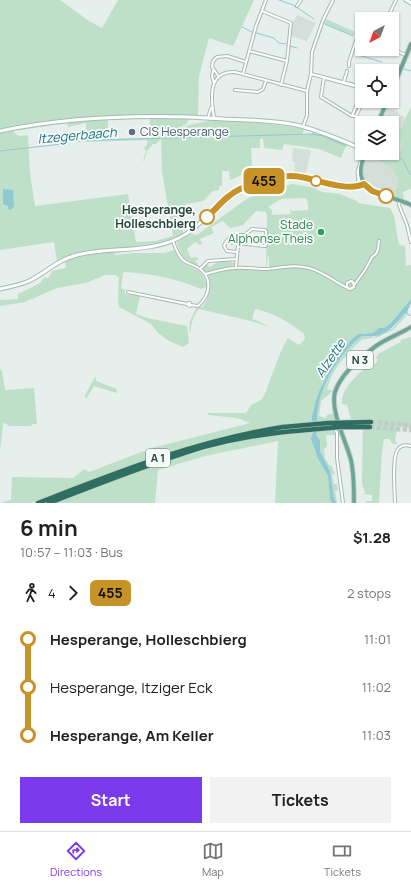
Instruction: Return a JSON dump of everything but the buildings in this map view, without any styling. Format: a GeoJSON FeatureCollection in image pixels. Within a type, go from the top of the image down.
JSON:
{"type":"FeatureCollection","features":[{"type":"Feature","properties":{"kind":"highway","name":"A 1"},"geometry":{"type":"LineString","coordinates":[[38,503],[124,470],[204,443],[242,434],[328,423],[370,425]]}},
{"type":"Feature","properties":{"kind":"highway","name":"A 1"},"geometry":{"type":"LineString","coordinates":[[49,503],[160,461],[204,447],[284,429]]}},
{"type":"Feature","properties":{"kind":"main road"},"geometry":{"type":"LineString","coordinates":[[406,0],[411,3]]}},
{"type":"Feature","properties":{"kind":"main road"},"geometry":{"type":"LineString","coordinates":[[399,74],[411,44]]}},
{"type":"Feature","properties":{"kind":"main road"},"geometry":{"type":"LineString","coordinates":[[0,131],[47,123],[95,118],[140,116],[214,118],[273,122],[303,127],[355,146]]}},
{"type":"Feature","properties":{"kind":"main road"},"geometry":{"type":"LineString","coordinates":[[361,162],[360,173],[363,183],[372,191],[409,204]]}},
{"type":"Feature","properties":{"kind":"main road"},"geometry":{"type":"LineString","coordinates":[[356,185],[359,180],[358,172],[361,162]]}},
{"type":"Feature","properties":{"kind":"main road"},"geometry":{"type":"LineString","coordinates":[[0,289],[28,281],[54,264],[78,254],[148,247],[173,241],[198,226],[230,195],[250,184],[293,176],[330,185],[356,185],[363,183]]}},
{"type":"Feature","properties":{"kind":"main road","name":"N 3"},"geometry":{"type":"LineString","coordinates":[[354,503],[352,464],[335,411],[334,400],[336,389],[343,377],[364,356],[378,345],[411,327]]}},
{"type":"Feature","properties":{"kind":"street"},"geometry":{"type":"LineString","coordinates":[[243,74],[256,26],[266,0]]}},
{"type":"Feature","properties":{"kind":"street"},"geometry":{"type":"LineString","coordinates":[[297,6],[301,0]]}},
{"type":"Feature","properties":{"kind":"street"},"geometry":{"type":"LineString","coordinates":[[303,127],[307,114],[312,52],[323,20],[333,0]]}},
{"type":"Feature","properties":{"kind":"street"},"geometry":{"type":"LineString","coordinates":[[390,12],[396,0]]}},
{"type":"Feature","properties":{"kind":"street"},"geometry":{"type":"LineString","coordinates":[[262,11],[291,22],[287,61],[281,84]]}},
{"type":"Feature","properties":{"kind":"street"},"geometry":{"type":"LineString","coordinates":[[350,66],[349,62],[355,43]]}},
{"type":"Feature","properties":{"kind":"street"},"geometry":{"type":"LineString","coordinates":[[249,51],[287,61]]}},
{"type":"Feature","properties":{"kind":"street"},"geometry":{"type":"LineString","coordinates":[[399,52],[407,55]]}},
{"type":"Feature","properties":{"kind":"street"},"geometry":{"type":"LineString","coordinates":[[214,82],[212,76],[214,70],[213,64],[217,56],[227,56],[246,62]]}},
{"type":"Feature","properties":{"kind":"street"},"geometry":{"type":"LineString","coordinates":[[214,70],[219,76]]}},
{"type":"Feature","properties":{"kind":"street"},"geometry":{"type":"LineString","coordinates":[[344,83],[347,71]]}},
{"type":"Feature","properties":{"kind":"street"},"geometry":{"type":"LineString","coordinates":[[214,118],[212,107],[212,90],[214,82],[219,76],[230,72],[308,91]]}},
{"type":"Feature","properties":{"kind":"street"},"geometry":{"type":"LineString","coordinates":[[311,74],[324,77],[327,80],[355,85]]}},
{"type":"Feature","properties":{"kind":"street"},"geometry":{"type":"LineString","coordinates":[[324,77],[321,97],[352,116]]}},
{"type":"Feature","properties":{"kind":"street"},"geometry":{"type":"LineString","coordinates":[[235,90],[258,92],[264,89],[266,80]]}},
{"type":"Feature","properties":{"kind":"street"},"geometry":{"type":"LineString","coordinates":[[208,118],[212,107]]}},
{"type":"Feature","properties":{"kind":"street"},"geometry":{"type":"LineString","coordinates":[[352,116],[355,108]]}},
{"type":"Feature","properties":{"kind":"street"},"geometry":{"type":"LineString","coordinates":[[352,116],[356,116],[360,108]]}},
{"type":"Feature","properties":{"kind":"street"},"geometry":{"type":"LineString","coordinates":[[400,201],[399,204],[406,222],[411,242]]}},
{"type":"Feature","properties":{"kind":"street"},"geometry":{"type":"LineString","coordinates":[[226,242],[265,246],[266,231],[252,229],[245,235],[232,235],[226,242],[224,246],[226,250],[237,252]]}},
{"type":"Feature","properties":{"kind":"street"},"geometry":{"type":"LineString","coordinates":[[236,268],[238,235]]}},
{"type":"Feature","properties":{"kind":"street"},"geometry":{"type":"LineString","coordinates":[[128,292],[187,304],[189,302],[191,305],[198,306],[205,299],[208,289],[205,274],[197,267],[185,262],[182,259],[173,241]]}},
{"type":"Feature","properties":{"kind":"street"},"geometry":{"type":"LineString","coordinates":[[205,274],[236,268],[266,269],[288,266],[302,267],[313,270],[349,289],[354,288],[372,257],[376,254],[379,241]]}},
{"type":"Feature","properties":{"kind":"street"},"geometry":{"type":"LineString","coordinates":[[201,268],[208,260],[236,259]]}},
{"type":"Feature","properties":{"kind":"street"},"geometry":{"type":"LineString","coordinates":[[338,283],[347,283],[351,281],[355,284]]}},
{"type":"Feature","properties":{"kind":"street"},"geometry":{"type":"LineString","coordinates":[[347,283],[346,286],[349,289]]}},
{"type":"Feature","properties":{"kind":"street"},"geometry":{"type":"LineString","coordinates":[[340,424],[334,427],[338,433],[337,458],[343,503]]}},
{"type":"Feature","properties":{"kind":"street"},"geometry":{"type":"LineString","coordinates":[[395,503],[394,456],[402,446],[411,446]]}},
{"type":"Feature","properties":{"kind":"shaded area"},"geometry":{"type":"Polygon","coordinates":[[[297,15],[316,23],[307,41],[291,36],[293,22],[297,15]]]}},
{"type":"Feature","properties":{"kind":"shaded area"},"geometry":{"type":"Polygon","coordinates":[[[387,108],[398,112],[400,115],[405,117],[402,125],[403,127],[399,132],[399,116],[384,116],[387,108]]]}},
{"type":"Feature","properties":{"kind":"shaded area"},"geometry":{"type":"Polygon","coordinates":[[[399,137],[402,146],[399,152],[399,137]]]}},
{"type":"Feature","properties":{"kind":"shaded area"},"geometry":{"type":"Polygon","coordinates":[[[293,148],[311,150],[305,177],[294,174],[295,162],[292,161],[293,148]]]}},
{"type":"Feature","properties":{"kind":"shaded area"},"geometry":{"type":"Polygon","coordinates":[[[365,160],[377,160],[386,164],[397,175],[399,183],[396,197],[376,191],[366,183],[363,177],[362,169],[365,160]]]}},
{"type":"Feature","properties":{"kind":"green space"},"geometry":{"type":"Polygon","coordinates":[[[0,0],[60,0],[89,21],[102,28],[118,0],[254,0],[233,46],[209,38],[199,76],[198,116],[189,116],[189,120],[186,124],[167,135],[162,136],[149,133],[150,118],[108,120],[108,139],[149,138],[156,136],[166,137],[181,128],[208,120],[265,123],[304,129],[302,135],[312,134],[312,132],[348,145],[346,146],[341,158],[319,149],[284,144],[282,150],[264,148],[263,139],[260,139],[260,148],[251,148],[252,167],[270,167],[249,172],[230,180],[229,171],[222,171],[222,186],[219,186],[219,190],[213,191],[203,201],[186,204],[186,210],[179,212],[177,219],[183,231],[182,234],[159,243],[128,247],[128,249],[134,251],[115,253],[115,255],[134,253],[165,253],[174,250],[181,261],[203,275],[207,287],[201,289],[182,282],[154,275],[123,273],[121,288],[125,290],[125,294],[140,296],[136,314],[147,318],[187,326],[189,343],[183,347],[169,341],[158,333],[151,324],[119,307],[119,278],[115,275],[105,275],[86,283],[57,288],[25,302],[0,306],[0,300],[18,299],[18,294],[40,283],[45,277],[47,278],[50,276],[52,271],[66,268],[66,261],[63,258],[57,261],[54,242],[0,250],[0,0]],[[67,123],[14,131],[19,136],[28,135],[30,173],[35,206],[128,194],[136,242],[156,241],[173,236],[162,172],[161,139],[156,144],[153,144],[147,151],[143,161],[146,150],[144,147],[147,145],[147,140],[87,142],[86,123],[68,127],[67,123]]]}},
{"type":"Feature","properties":{"kind":"green space"},"geometry":{"type":"Polygon","coordinates":[[[326,19],[355,32],[354,36],[324,24],[326,19]]]}},
{"type":"Feature","properties":{"kind":"green space"},"geometry":{"type":"Polygon","coordinates":[[[411,107],[411,189],[403,192],[404,200],[396,197],[395,191],[398,186],[397,176],[390,168],[378,160],[399,160],[399,151],[402,146],[399,132],[403,127],[402,125],[411,107]]]}},
{"type":"Feature","properties":{"kind":"green space"},"geometry":{"type":"Polygon","coordinates":[[[293,184],[314,188],[322,192],[340,194],[357,201],[358,203],[390,208],[394,216],[399,245],[405,246],[406,266],[411,265],[411,299],[390,324],[384,328],[379,328],[373,333],[363,333],[350,341],[331,366],[317,396],[313,434],[314,450],[328,476],[330,498],[332,503],[275,503],[278,441],[205,456],[158,470],[155,503],[55,503],[129,475],[204,450],[284,433],[283,425],[235,433],[159,455],[32,503],[0,503],[11,500],[12,477],[73,478],[84,469],[89,472],[152,448],[250,423],[237,418],[208,415],[208,413],[246,413],[251,405],[261,400],[264,396],[281,351],[288,338],[299,345],[305,339],[304,334],[281,318],[255,309],[252,319],[269,327],[251,321],[199,309],[195,314],[190,334],[189,327],[196,309],[198,306],[203,307],[208,296],[209,274],[236,269],[269,268],[268,256],[266,267],[266,212],[256,211],[243,225],[230,228],[223,221],[211,227],[214,233],[200,239],[202,244],[200,245],[195,242],[187,249],[191,258],[196,257],[199,259],[195,261],[198,263],[197,266],[183,258],[177,243],[190,234],[197,235],[245,200],[262,190],[293,184]],[[306,198],[281,199],[268,207],[272,210],[272,215],[291,214],[290,208],[292,211],[308,210],[306,198]]]}},
{"type":"Feature","properties":{"kind":"green space"},"geometry":{"type":"Polygon","coordinates":[[[221,260],[235,263],[233,266],[208,272],[202,269],[206,264],[210,267],[221,260]]]}},
{"type":"Feature","properties":{"kind":"green space"},"geometry":{"type":"Polygon","coordinates":[[[404,314],[407,315],[393,330],[378,337],[361,340],[348,353],[356,361],[353,363],[346,356],[342,360],[334,371],[327,389],[333,391],[321,401],[319,416],[326,418],[327,415],[334,413],[336,423],[333,425],[332,429],[336,435],[326,435],[327,447],[324,448],[325,458],[329,465],[331,465],[335,474],[332,475],[334,484],[337,484],[338,490],[335,491],[337,502],[334,498],[330,471],[320,451],[320,440],[316,435],[318,428],[317,413],[321,395],[335,366],[355,342],[362,336],[374,337],[393,328],[404,314]]]}},
{"type":"Feature","properties":{"kind":"green space"},"geometry":{"type":"Polygon","coordinates":[[[411,337],[411,429],[398,426],[395,439],[397,444],[393,444],[389,439],[384,439],[379,503],[366,503],[366,501],[372,501],[372,495],[363,494],[365,493],[362,483],[363,420],[351,419],[347,405],[342,404],[342,398],[344,392],[356,376],[370,363],[373,366],[378,360],[376,358],[378,354],[401,342],[400,340],[411,337]]]}},
{"type":"Feature","properties":{"kind":"green space"},"geometry":{"type":"Polygon","coordinates":[[[0,369],[2,371],[5,390],[34,388],[37,424],[32,424],[31,426],[9,426],[5,423],[3,424],[0,451],[0,369]]]}},
{"type":"Feature","properties":{"kind":"green space"},"geometry":{"type":"Polygon","coordinates":[[[95,377],[96,381],[117,389],[116,393],[94,386],[86,399],[85,395],[95,377]]]}},
{"type":"Feature","properties":{"kind":"water"},"geometry":{"type":"Polygon","coordinates":[[[3,189],[13,190],[14,206],[11,210],[8,209],[8,206],[3,204],[3,189]]]}},
{"type":"Feature","properties":{"kind":"water","name":"Alzette"},"geometry":{"type":"Polygon","coordinates":[[[411,299],[408,313],[404,314],[388,331],[375,336],[362,336],[348,349],[329,376],[321,395],[317,416],[318,428],[316,435],[320,440],[320,451],[330,471],[334,498],[337,503],[332,503],[330,499],[328,476],[317,457],[311,438],[313,434],[312,417],[317,396],[331,366],[350,341],[358,334],[373,333],[379,328],[384,328],[390,324],[411,299]]]}},
{"type":"Feature","properties":{"kind":"waterway"},"geometry":{"type":"LineString","coordinates":[[279,0],[293,5],[314,19]]}},
{"type":"Feature","properties":{"kind":"waterway"},"geometry":{"type":"LineString","coordinates":[[325,24],[353,36]]}},
{"type":"Feature","properties":{"kind":"waterway"},"geometry":{"type":"LineString","coordinates":[[242,27],[252,32]]}},
{"type":"Feature","properties":{"kind":"waterway"},"geometry":{"type":"LineString","coordinates":[[256,33],[274,38],[279,43],[286,44]]}},
{"type":"Feature","properties":{"kind":"waterway"},"geometry":{"type":"LineString","coordinates":[[290,46],[297,48]]}},
{"type":"Feature","properties":{"kind":"waterway"},"geometry":{"type":"LineString","coordinates":[[362,56],[382,62]]}},
{"type":"Feature","properties":{"kind":"waterway"},"geometry":{"type":"LineString","coordinates":[[404,69],[411,71]]}},
{"type":"Feature","properties":{"kind":"waterway","name":"Itzegerbaach"},"geometry":{"type":"LineString","coordinates":[[0,151],[62,144],[63,142],[98,140],[312,134],[323,136],[346,146]]}},
{"type":"Feature","properties":{"kind":"waterway","name":"Itzegerbaach"},"geometry":{"type":"LineString","coordinates":[[399,158],[401,158],[404,162],[411,175]]}},
{"type":"Feature","properties":{"kind":"waterway"},"geometry":{"type":"LineString","coordinates":[[406,313],[411,316]]}},
{"type":"Feature","properties":{"kind":"tunnel"},"geometry":{"type":"LineString","coordinates":[[371,422],[411,425]]}},
{"type":"Feature","properties":{"kind":"tunnel"},"geometry":{"type":"LineString","coordinates":[[370,427],[411,430]]}},
{"type":"Feature","properties":{"kind":"bus line","name":"455"},"geometry":{"type":"LineString","coordinates":[[207,217],[235,191],[250,184],[285,176],[301,177],[336,186],[358,186],[364,184],[372,191],[386,196]]}},
{"type":"Feature","properties":{"kind":"place","name":"CIS Hesperange"},"geometry":{"type":"Point","coordinates":[132,132]}},
{"type":"Feature","properties":{"kind":"place","name":"Hesperange, Holleschbierg"},"geometry":{"type":"Point","coordinates":[207,217]}},
{"type":"Feature","properties":{"kind":"place","name":"Stade Alphonse Theis"},"geometry":{"type":"Point","coordinates":[321,232]}}]}
